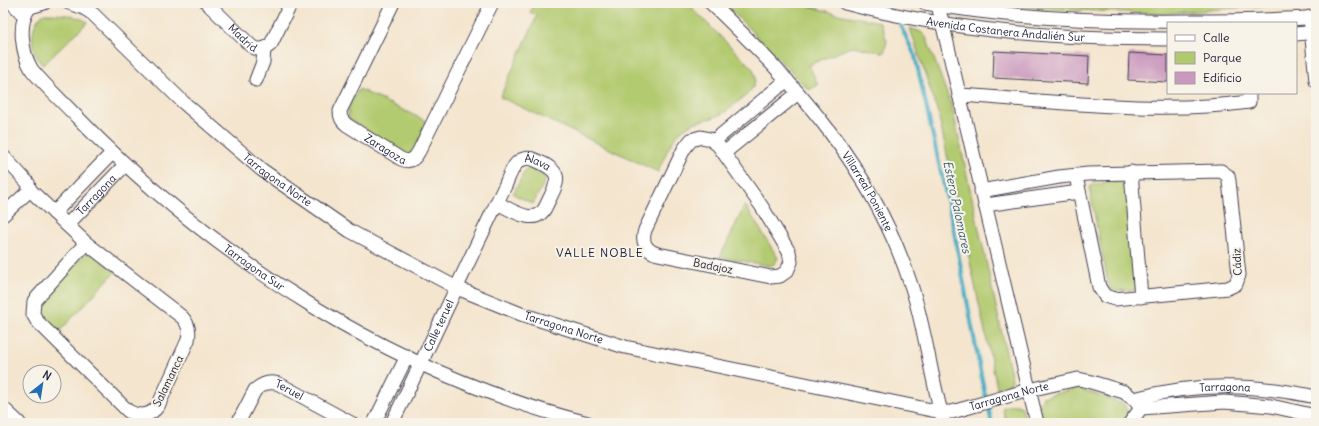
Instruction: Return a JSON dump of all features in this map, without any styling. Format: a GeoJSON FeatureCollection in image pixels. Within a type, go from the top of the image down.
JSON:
{"type":"FeatureCollection","features":[{"type":"Feature","properties":{"kind":"street"},"geometry":{"type":"LineString","coordinates":[[12,3],[24,15],[30,7],[37,4]]}},
{"type":"Feature","properties":{"kind":"street","name":"Tarragona Norte"},"geometry":{"type":"LineString","coordinates":[[69,3],[84,8],[93,14],[211,128],[284,186],[350,230],[456,288],[521,314],[625,347],[943,417],[952,412],[1028,390],[1078,379],[1088,380],[1124,392],[1137,404]]}},
{"type":"Feature","properties":{"kind":"street","name":"Madrid"},"geometry":{"type":"LineString","coordinates":[[207,3],[251,46],[259,50],[264,49],[271,44],[291,3]]}},
{"type":"Feature","properties":{"kind":"street","name":"Zaragoza"},"geometry":{"type":"LineString","coordinates":[[393,3],[340,111],[340,115],[343,122],[347,126],[401,159],[409,161],[415,158],[419,152],[492,3]]}},
{"type":"Feature","properties":{"kind":"street","name":"Villarreal Poniente"},"geometry":{"type":"LineString","coordinates":[[711,3],[787,80],[828,127],[867,186],[892,235],[912,289],[943,417]]}},
{"type":"Feature","properties":{"kind":"street","name":"Avenida Costanera Andalién Sur"},"geometry":{"type":"LineString","coordinates":[[845,3],[872,10],[942,23],[1047,36],[1167,39]]}},
{"type":"Feature","properties":{"kind":"street"},"geometry":{"type":"LineString","coordinates":[[931,4],[942,23],[1037,423]]}},
{"type":"Feature","properties":{"kind":"street","name":"Avenida Costanera Andalién Sur"},"geometry":{"type":"LineString","coordinates":[[931,4],[1029,16],[1112,20],[1209,21],[1313,17]]}},
{"type":"Feature","properties":{"kind":"street","name":"Tarragona Sur"},"geometry":{"type":"LineString","coordinates":[[24,15],[23,34],[25,53],[32,70],[112,153],[194,223],[282,287],[343,324],[422,363],[506,398],[588,423]]}},
{"type":"Feature","properties":{"kind":"street"},"geometry":{"type":"LineString","coordinates":[[1313,17],[1316,81]]}},
{"type":"Feature","properties":{"kind":"street"},"geometry":{"type":"LineString","coordinates":[[1297,34],[1314,32]]}},
{"type":"Feature","properties":{"kind":"street","name":"Madrid"},"geometry":{"type":"LineString","coordinates":[[256,80],[263,62],[264,49]]}},
{"type":"Feature","properties":{"kind":"street"},"geometry":{"type":"LineString","coordinates":[[714,141],[787,80]]}},
{"type":"Feature","properties":{"kind":"street"},"geometry":{"type":"LineString","coordinates":[[724,153],[798,93]]}},
{"type":"Feature","properties":{"kind":"street"},"geometry":{"type":"LineString","coordinates":[[959,95],[1087,104],[1194,108],[1249,102],[1249,94]]}},
{"type":"Feature","properties":{"kind":"street","name":"Badajoz"},"geometry":{"type":"LineString","coordinates":[[701,137],[714,141],[762,207],[789,252],[790,267],[780,276],[771,277],[658,254],[648,250],[643,240],[645,230],[687,144],[691,140],[701,137]]}},
{"type":"Feature","properties":{"kind":"street","name":"Tarragona"},"geometry":{"type":"LineString","coordinates":[[54,213],[112,153]]}},
{"type":"Feature","properties":{"kind":"street","name":"Salamanca"},"geometry":{"type":"LineString","coordinates":[[3,156],[28,183],[30,190],[86,243],[182,316],[188,324],[188,340],[158,406],[150,414],[140,415],[128,411],[37,320],[33,314],[33,305],[37,298],[86,243]]}},
{"type":"Feature","properties":{"kind":"street","name":"Álava"},"geometry":{"type":"LineString","coordinates":[[456,288],[496,203],[514,167],[522,160],[534,159],[550,167],[556,174],[557,179],[555,188],[543,212],[538,216],[529,217],[496,203]]}},
{"type":"Feature","properties":{"kind":"street","name":"Tarragona"},"geometry":{"type":"LineString","coordinates":[[68,226],[126,165]]}},
{"type":"Feature","properties":{"kind":"street","name":"Cádiz"},"geometry":{"type":"LineString","coordinates":[[981,190],[1076,176],[1131,172],[1221,170],[1225,173],[1229,181],[1239,275],[1236,284],[1228,288],[1110,299],[1100,290],[1076,176]]}},
{"type":"Feature","properties":{"kind":"street"},"geometry":{"type":"LineString","coordinates":[[1131,172],[1141,297]]}},
{"type":"Feature","properties":{"kind":"street"},"geometry":{"type":"LineString","coordinates":[[3,215],[30,190]]}},
{"type":"Feature","properties":{"kind":"street"},"geometry":{"type":"LineString","coordinates":[[985,205],[1079,192]]}},
{"type":"Feature","properties":{"kind":"street","name":"Calle teruel"},"geometry":{"type":"LineString","coordinates":[[422,363],[456,288]]}},
{"type":"Feature","properties":{"kind":"street"},"geometry":{"type":"LineString","coordinates":[[374,423],[407,356]]}},
{"type":"Feature","properties":{"kind":"street"},"geometry":{"type":"LineString","coordinates":[[392,423],[422,363]]}},
{"type":"Feature","properties":{"kind":"street","name":"Teruel"},"geometry":{"type":"LineString","coordinates":[[238,423],[255,390],[265,383],[270,382],[279,384],[333,419],[351,423]]}},
{"type":"Feature","properties":{"kind":"street","name":"Tarragona"},"geometry":{"type":"LineString","coordinates":[[1137,404],[1169,390],[1208,386],[1254,388],[1316,397]]}},
{"type":"Feature","properties":{"kind":"street","name":"Tarragona"},"geometry":{"type":"LineString","coordinates":[[1137,404],[1224,402],[1271,406],[1316,416]]}},
{"type":"Feature","properties":{"kind":"street"},"geometry":{"type":"LineString","coordinates":[[1130,423],[1137,404]]}},
{"type":"Feature","properties":{"kind":"street"},"geometry":{"type":"LineString","coordinates":[[3,408],[19,423]]}},
{"type":"Feature","properties":{"kind":"green space"},"geometry":{"type":"Polygon","coordinates":[[[535,3],[687,3],[752,68],[755,74],[754,84],[752,89],[744,97],[724,113],[716,117],[699,121],[682,130],[673,140],[658,172],[500,97],[537,16],[530,12],[535,3]]]}},
{"type":"Feature","properties":{"kind":"green space"},"geometry":{"type":"Polygon","coordinates":[[[724,3],[797,3],[838,14],[880,22],[887,41],[884,53],[853,46],[809,65],[818,85],[809,90],[724,3]]]}},
{"type":"Feature","properties":{"kind":"green space"},"geometry":{"type":"Polygon","coordinates":[[[987,3],[1293,3],[1163,14],[1016,7],[987,3]]]}},
{"type":"Feature","properties":{"kind":"green space"},"geometry":{"type":"Polygon","coordinates":[[[44,14],[61,14],[72,16],[88,22],[43,65],[35,54],[33,46],[33,31],[35,24],[44,14]]]}},
{"type":"Feature","properties":{"kind":"green space"},"geometry":{"type":"Polygon","coordinates":[[[910,28],[921,32],[926,37],[952,107],[1012,379],[1011,383],[997,388],[938,113],[910,28]]]}},
{"type":"Feature","properties":{"kind":"green space"},"geometry":{"type":"Polygon","coordinates":[[[359,89],[428,122],[416,151],[407,157],[350,120],[348,116],[349,108],[359,89]]]}},
{"type":"Feature","properties":{"kind":"green space"},"geometry":{"type":"Polygon","coordinates":[[[527,167],[547,177],[533,204],[513,194],[527,167]]]}},
{"type":"Feature","properties":{"kind":"green space"},"geometry":{"type":"Polygon","coordinates":[[[1119,182],[1126,184],[1136,290],[1113,291],[1108,283],[1089,187],[1094,184],[1119,182]]]}},
{"type":"Feature","properties":{"kind":"green space"},"geometry":{"type":"Polygon","coordinates":[[[745,205],[778,258],[774,264],[770,266],[720,257],[745,205]]]}},
{"type":"Feature","properties":{"kind":"green space"},"geometry":{"type":"Polygon","coordinates":[[[90,253],[116,271],[57,334],[40,317],[38,304],[84,254],[90,253]]]}},
{"type":"Feature","properties":{"kind":"green space"},"geometry":{"type":"Polygon","coordinates":[[[1077,388],[1124,404],[1128,413],[1121,423],[1044,423],[1039,403],[1043,397],[1077,388]]]}},
{"type":"Feature","properties":{"kind":"green space"},"geometry":{"type":"Polygon","coordinates":[[[1011,405],[1022,407],[1026,423],[1007,423],[1002,408],[1011,405]]]}},
{"type":"Feature","properties":{"kind":"building"},"geometry":{"type":"Polygon","coordinates":[[[994,51],[1089,56],[1088,83],[993,78],[994,51]]]}},
{"type":"Feature","properties":{"kind":"building"},"geometry":{"type":"Polygon","coordinates":[[[1129,53],[1167,55],[1167,82],[1128,80],[1129,53]]]}},
{"type":"Feature","properties":{"kind":"waterway","name":"Estero Palomares"},"geometry":{"type":"LineString","coordinates":[[885,3],[891,11]]}},
{"type":"Feature","properties":{"kind":"waterway","name":"Estero Palomares"},"geometry":{"type":"LineString","coordinates":[[897,18],[915,56],[953,226],[984,390],[992,423]]}},
{"type":"Feature","properties":{"kind":"district","name":"VALLE NOBLE"},"geometry":{"type":"Point","coordinates":[600,253]}}]}
